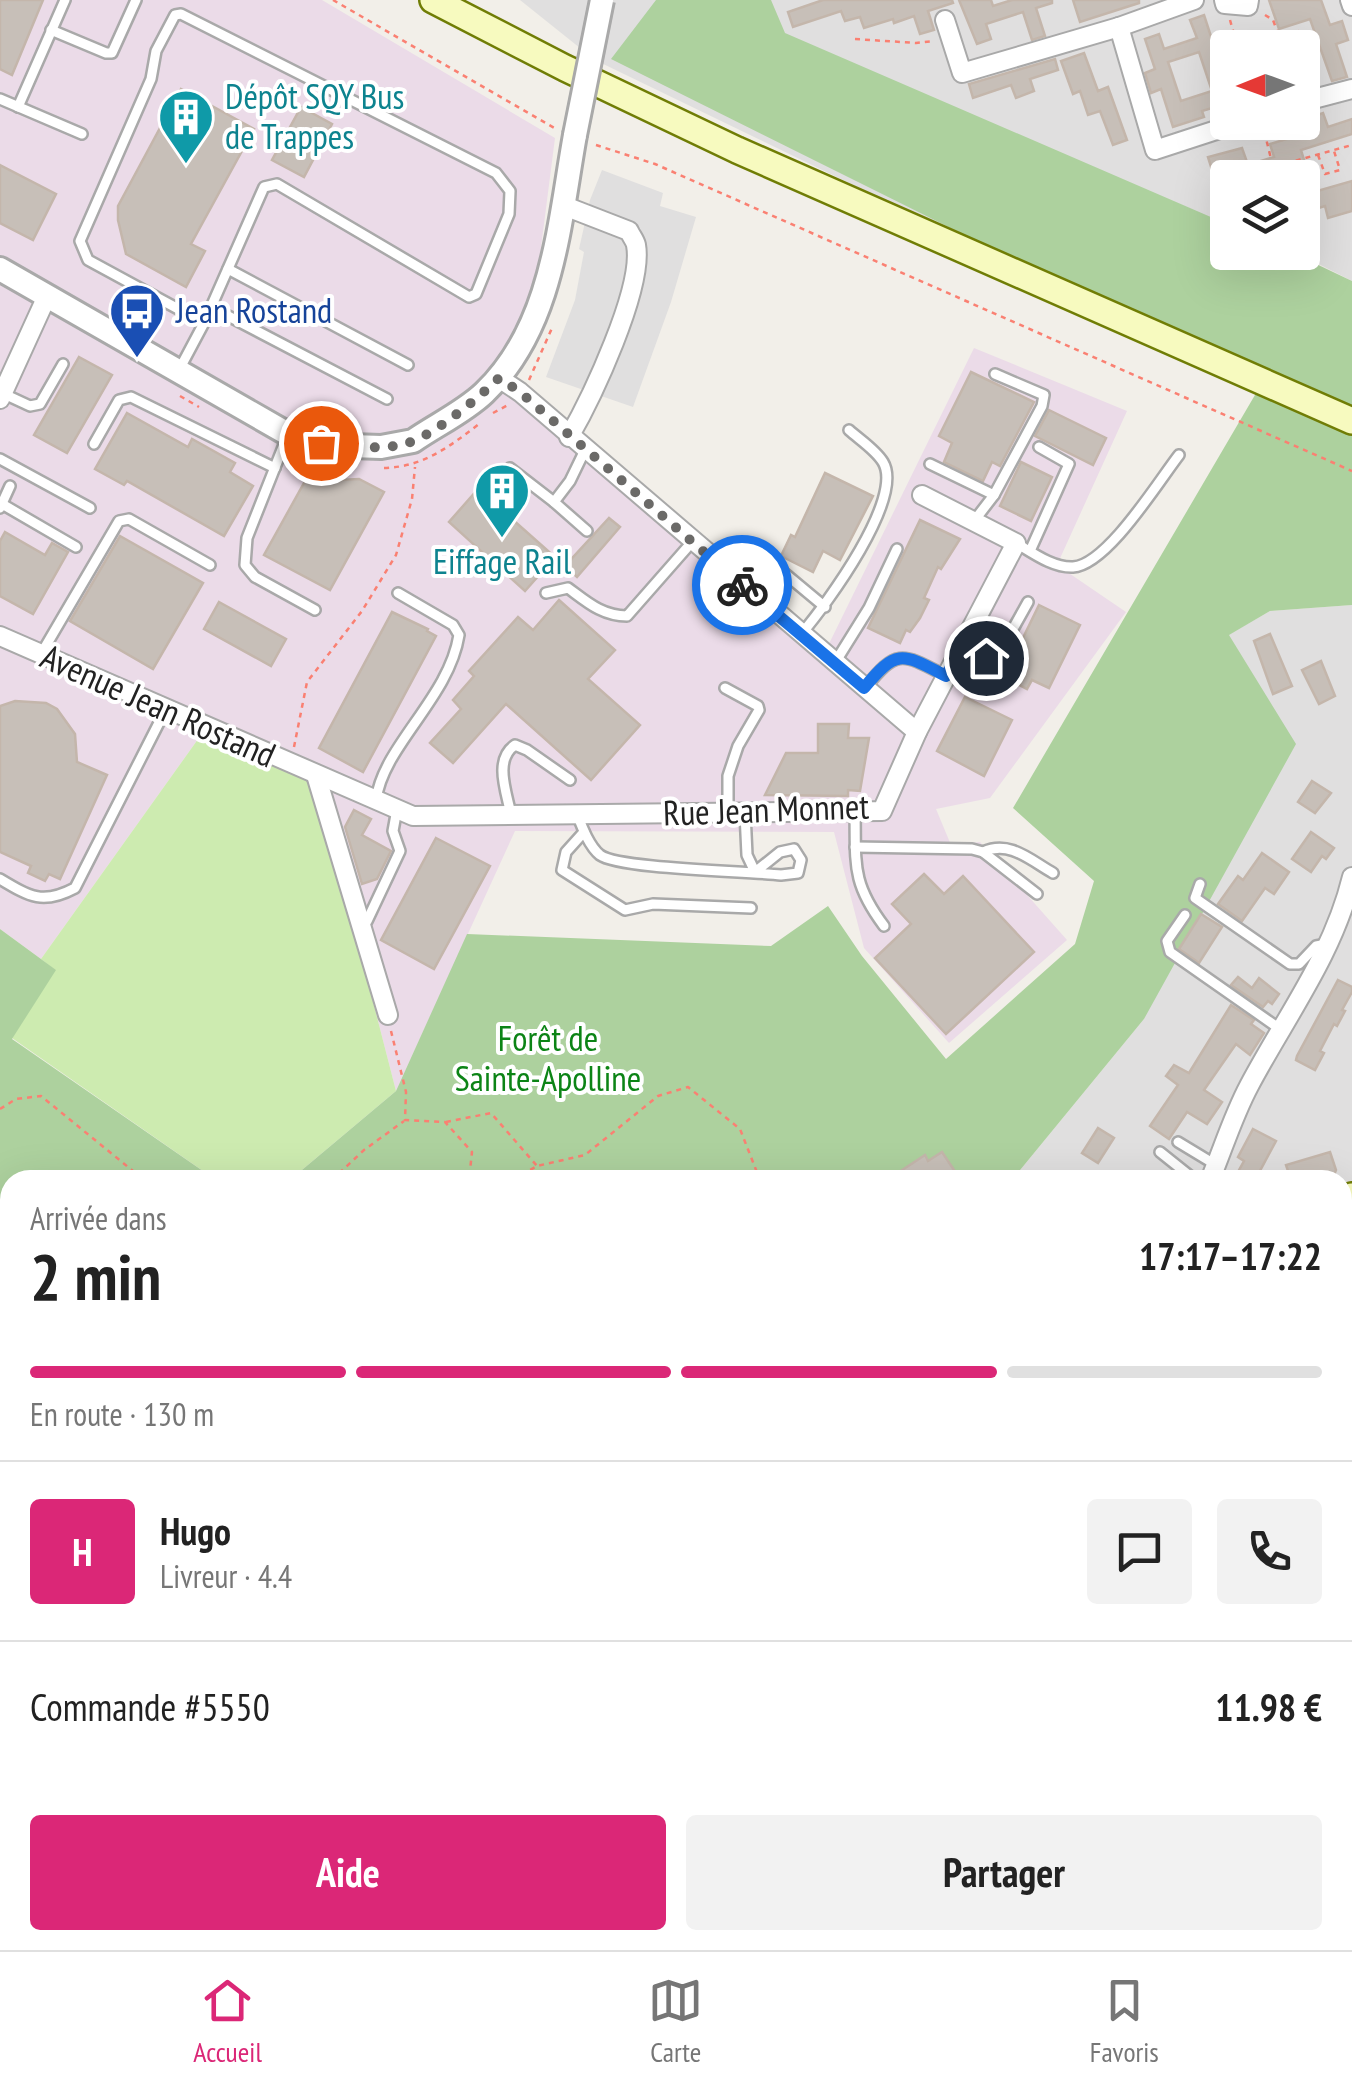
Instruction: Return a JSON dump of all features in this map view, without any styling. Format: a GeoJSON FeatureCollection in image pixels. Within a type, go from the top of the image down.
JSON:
{"type":"FeatureCollection","features":[{"type":"Feature","properties":{"kind":"main road"},"geometry":{"type":"LineString","coordinates":[[433,0],[564,68],[737,150],[1352,421]]}},
{"type":"Feature","properties":{"kind":"street"},"geometry":{"type":"LineString","coordinates":[[0,268],[288,434],[351,446],[382,447],[414,441],[480,397],[499,378],[534,319],[546,286],[602,0]]}},
{"type":"Feature","properties":{"kind":"street"},"geometry":{"type":"LineString","coordinates":[[947,30],[962,73],[1119,27],[1194,0]]}},
{"type":"Feature","properties":{"kind":"street"},"geometry":{"type":"LineString","coordinates":[[1224,2],[1248,3]]}},
{"type":"Feature","properties":{"kind":"street"},"geometry":{"type":"LineString","coordinates":[[1119,27],[1155,150],[1210,132]]}},
{"type":"Feature","properties":{"kind":"street"},"geometry":{"type":"LineString","coordinates":[[1320,97],[1352,89]]}},
{"type":"Feature","properties":{"kind":"street"},"geometry":{"type":"LineString","coordinates":[[562,205],[629,231],[636,245],[632,286],[615,339],[569,437]]}},
{"type":"Feature","properties":{"kind":"street"},"geometry":{"type":"LineString","coordinates":[[1,396],[47,296]]}},
{"type":"Feature","properties":{"kind":"street"},"geometry":{"type":"LineString","coordinates":[[499,378],[917,732]]}},
{"type":"Feature","properties":{"kind":"street"},"geometry":{"type":"LineString","coordinates":[[922,495],[1023,547]]}},
{"type":"Feature","properties":{"kind":"street","name":"Rue Jean Monnet"},"geometry":{"type":"LineString","coordinates":[[316,775],[413,816],[882,811],[962,646],[1023,547]]}},
{"type":"Feature","properties":{"kind":"street","name":"Avenue Jean Rostand"},"geometry":{"type":"LineString","coordinates":[[0,636],[316,775]]}},
{"type":"Feature","properties":{"kind":"street"},"geometry":{"type":"LineString","coordinates":[[316,775],[388,1015]]}},
{"type":"Feature","properties":{"kind":"street"},"geometry":{"type":"LineString","coordinates":[[1214,1170],[1248,1088],[1329,944],[1352,877]]}},
{"type":"Feature","properties":{"kind":"lane"},"geometry":{"type":"LineString","coordinates":[[18,107],[64,0]]}},
{"type":"Feature","properties":{"kind":"lane"},"geometry":{"type":"LineString","coordinates":[[51,30],[106,54],[112,52],[136,0]]}},
{"type":"Feature","properties":{"kind":"lane"},"geometry":{"type":"LineString","coordinates":[[179,370],[204,323],[264,187],[277,184],[469,297],[474,296],[509,214],[510,191],[496,173],[182,14],[175,15],[156,51],[151,78],[80,241],[88,260],[204,323]]}},
{"type":"Feature","properties":{"kind":"lane"},"geometry":{"type":"LineString","coordinates":[[0,100],[82,134]]}},
{"type":"Feature","properties":{"kind":"lane"},"geometry":{"type":"LineString","coordinates":[[228,269],[408,364]]}},
{"type":"Feature","properties":{"kind":"lane"},"geometry":{"type":"LineString","coordinates":[[211,307],[387,399]]}},
{"type":"Feature","properties":{"kind":"lane"},"geometry":{"type":"LineString","coordinates":[[1,396],[30,406],[40,404],[64,364]]}},
{"type":"Feature","properties":{"kind":"lane"},"geometry":{"type":"LineString","coordinates":[[974,522],[994,495],[1044,396],[996,374]]}},
{"type":"Feature","properties":{"kind":"lane"},"geometry":{"type":"LineString","coordinates":[[94,444],[119,400],[132,397],[275,468]]}},
{"type":"Feature","properties":{"kind":"lane"},"geometry":{"type":"LineString","coordinates":[[800,635],[852,567],[887,488],[883,461],[849,430]]}},
{"type":"Feature","properties":{"kind":"lane"},"geometry":{"type":"LineString","coordinates":[[288,434],[248,538],[245,565],[255,577],[315,610]]}},
{"type":"Feature","properties":{"kind":"lane"},"geometry":{"type":"LineString","coordinates":[[1040,446],[1068,464],[1023,547],[1044,560],[1072,567],[1088,562],[1106,549],[1179,456]]}},
{"type":"Feature","properties":{"kind":"lane"},"geometry":{"type":"LineString","coordinates":[[554,502],[585,450]]}},
{"type":"Feature","properties":{"kind":"lane"},"geometry":{"type":"LineString","coordinates":[[0,459],[90,508]]}},
{"type":"Feature","properties":{"kind":"lane"},"geometry":{"type":"LineString","coordinates":[[930,464],[994,495]]}},
{"type":"Feature","properties":{"kind":"lane"},"geometry":{"type":"LineString","coordinates":[[510,468],[587,531]]}},
{"type":"Feature","properties":{"kind":"lane"},"geometry":{"type":"LineString","coordinates":[[10,486],[1,506],[76,547]]}},
{"type":"Feature","properties":{"kind":"lane"},"geometry":{"type":"LineString","coordinates":[[41,654],[119,520],[129,519],[210,565]]}},
{"type":"Feature","properties":{"kind":"lane"},"geometry":{"type":"LineString","coordinates":[[546,592],[568,588],[599,611],[628,616],[692,542]]}},
{"type":"Feature","properties":{"kind":"lane"},"geometry":{"type":"LineString","coordinates":[[834,663],[869,608],[897,550]]}},
{"type":"Feature","properties":{"kind":"lane"},"geometry":{"type":"LineString","coordinates":[[777,567],[825,607]]}},
{"type":"Feature","properties":{"kind":"lane"},"geometry":{"type":"LineString","coordinates":[[376,800],[379,780],[437,693],[459,635],[452,625],[398,593]]}},
{"type":"Feature","properties":{"kind":"lane"},"geometry":{"type":"LineString","coordinates":[[962,646],[993,658],[1000,654],[1028,602]]}},
{"type":"Feature","properties":{"kind":"lane"},"geometry":{"type":"LineString","coordinates":[[864,688],[886,662],[898,658],[916,660],[946,676]]}},
{"type":"Feature","properties":{"kind":"lane"},"geometry":{"type":"LineString","coordinates":[[725,688],[759,710],[738,746],[728,776],[746,855],[755,872]]}},
{"type":"Feature","properties":{"kind":"lane"},"geometry":{"type":"LineString","coordinates":[[0,879],[41,899],[58,897],[75,888],[166,709]]}},
{"type":"Feature","properties":{"kind":"lane"},"geometry":{"type":"LineString","coordinates":[[512,815],[502,764],[506,751],[515,745],[570,780]]}},
{"type":"Feature","properties":{"kind":"lane"},"geometry":{"type":"LineString","coordinates":[[367,921],[400,850],[393,831],[397,809]]}},
{"type":"Feature","properties":{"kind":"lane"},"geometry":{"type":"LineString","coordinates":[[855,811],[857,878],[864,899],[884,926]]}},
{"type":"Feature","properties":{"kind":"lane"},"geometry":{"type":"LineString","coordinates":[[576,814],[601,856],[636,865],[781,875],[798,872],[801,860],[794,850],[780,852],[755,872]]}},
{"type":"Feature","properties":{"kind":"lane"},"geometry":{"type":"LineString","coordinates":[[584,832],[566,852],[562,870],[625,910],[653,904],[751,908]]}},
{"type":"Feature","properties":{"kind":"lane"},"geometry":{"type":"LineString","coordinates":[[855,847],[983,852],[996,846],[1006,847],[1053,873]]}},
{"type":"Feature","properties":{"kind":"lane"},"geometry":{"type":"LineString","coordinates":[[983,852],[1037,894]]}},
{"type":"Feature","properties":{"kind":"lane"},"geometry":{"type":"LineString","coordinates":[[1200,884],[1195,898],[1290,964],[1299,964],[1316,946],[1329,944]]}},
{"type":"Feature","properties":{"kind":"lane"},"geometry":{"type":"LineString","coordinates":[[1185,915],[1167,941],[1170,952],[1282,1031]]}},
{"type":"Feature","properties":{"kind":"lane"},"geometry":{"type":"LineString","coordinates":[[1178,1142],[1210,1170]]}},
{"type":"Feature","properties":{"kind":"lane"},"geometry":{"type":"LineString","coordinates":[[1160,1152],[1182,1170]]}},
{"type":"Feature","properties":{"kind":"path"},"geometry":{"type":"LineString","coordinates":[[333,0],[538,120],[673,172],[1352,470]]}},
{"type":"Feature","properties":{"kind":"path"},"geometry":{"type":"LineString","coordinates":[[1224,2],[1233,30]]}},
{"type":"Feature","properties":{"kind":"path"},"geometry":{"type":"LineString","coordinates":[[1248,3],[1272,20],[1276,30]]}},
{"type":"Feature","properties":{"kind":"path"},"geometry":{"type":"LineString","coordinates":[[854,39],[916,43],[947,30]]}},
{"type":"Feature","properties":{"kind":"path"},"geometry":{"type":"LineString","coordinates":[[1266,140],[1273,166],[1352,145]]}},
{"type":"Feature","properties":{"kind":"path"},"geometry":{"type":"LineString","coordinates":[[1318,154],[1325,174],[1340,170],[1334,150]]}},
{"type":"Feature","properties":{"kind":"path"},"geometry":{"type":"LineString","coordinates":[[290,764],[307,682],[362,610],[396,554],[412,499],[414,441]]}},
{"type":"Feature","properties":{"kind":"path"},"geometry":{"type":"LineString","coordinates":[[388,1015],[406,1092],[406,1120]]}},
{"type":"Feature","properties":{"kind":"path"},"geometry":{"type":"LineString","coordinates":[[530,1170],[586,1155],[658,1096],[688,1087],[740,1129],[756,1170]]}},
{"type":"Feature","properties":{"kind":"path"},"geometry":{"type":"LineString","coordinates":[[0,1109],[16,1099],[41,1096],[132,1170]]}},
{"type":"Feature","properties":{"kind":"path"},"geometry":{"type":"LineString","coordinates":[[343,1170],[406,1120],[445,1122],[491,1113],[537,1166]]}},
{"type":"Feature","properties":{"kind":"path"},"geometry":{"type":"LineString","coordinates":[[445,1122],[472,1152],[471,1170]]}},
{"type":"Feature","properties":{"kind":"shaded area"},"geometry":{"type":"Polygon","coordinates":[[[0,0],[322,0],[555,138],[529,341],[507,381],[824,654],[974,348],[1127,411],[1057,565],[1126,612],[990,798],[936,809],[951,845],[980,842],[1067,940],[949,1043],[864,948],[834,832],[515,831],[396,1091],[315,776],[206,728],[41,959],[0,929],[0,0]]]}},
{"type":"Feature","properties":{"kind":"shaded area"},"geometry":{"type":"Polygon","coordinates":[[[520,0],[1352,0],[1352,281],[1320,265],[1320,160],[1210,160],[1210,270],[1305,270],[1262,383],[595,60],[520,0]]]}},
{"type":"Feature","properties":{"kind":"shaded area"},"geometry":{"type":"Polygon","coordinates":[[[602,170],[663,193],[660,206],[696,217],[671,302],[633,407],[546,377],[575,300],[584,252],[579,249],[590,200],[602,170]]]}},
{"type":"Feature","properties":{"kind":"shaded area"},"geometry":{"type":"Polygon","coordinates":[[[1352,605],[1352,1170],[1020,1170],[1144,1019],[1228,635],[1270,611],[1352,605]]]}},
{"type":"Feature","properties":{"kind":"green space","name":"Forêt de Sainte-Apolline"},"geometry":{"type":"Polygon","coordinates":[[[656,0],[771,0],[785,33],[1210,217],[1210,270],[1320,270],[1320,266],[1352,281],[1352,605],[1270,611],[1229,635],[1296,744],[1144,1019],[1020,1170],[302,1170],[396,1091],[467,934],[771,946],[828,906],[862,956],[946,1059],[1075,944],[1094,881],[1013,808],[1262,383],[611,59],[656,0]]]}},
{"type":"Feature","properties":{"kind":"green space"},"geometry":{"type":"Polygon","coordinates":[[[206,728],[315,776],[396,1091],[302,1170],[202,1170],[12,1038],[55,970],[41,959],[206,728]]]}},
{"type":"Feature","properties":{"kind":"green space"},"geometry":{"type":"Polygon","coordinates":[[[0,929],[56,970],[12,1039],[202,1170],[0,1170],[0,929]]]}},
{"type":"Feature","properties":{"kind":"building"},"geometry":{"type":"Polygon","coordinates":[[[0,0],[43,0],[12,75],[0,69],[0,0]]]}},
{"type":"Feature","properties":{"kind":"building"},"geometry":{"type":"Polygon","coordinates":[[[823,0],[953,3],[928,11],[934,30],[920,34],[914,16],[864,28],[860,17],[845,21],[841,11],[793,27],[788,12],[823,0]]]}},
{"type":"Feature","properties":{"kind":"building"},"geometry":{"type":"Polygon","coordinates":[[[959,0],[991,0],[993,6],[1012,0],[1052,0],[1036,8],[1045,36],[1032,40],[1023,12],[986,24],[991,39],[977,44],[959,0]]]}},
{"type":"Feature","properties":{"kind":"building"},"geometry":{"type":"Polygon","coordinates":[[[1073,0],[1139,0],[1139,3],[1080,22],[1073,0]]]}},
{"type":"Feature","properties":{"kind":"building"},"geometry":{"type":"Polygon","coordinates":[[[1269,0],[1321,0],[1330,25],[1342,21],[1348,40],[1336,44],[1347,77],[1332,81],[1320,47],[1320,30],[1314,30],[1310,19],[1279,29],[1269,0]]]}},
{"type":"Feature","properties":{"kind":"building"},"geometry":{"type":"Polygon","coordinates":[[[1204,15],[1210,34],[1210,85],[1199,52],[1168,62],[1181,101],[1210,92],[1210,109],[1202,111],[1204,117],[1173,127],[1161,89],[1151,93],[1145,73],[1155,69],[1145,39],[1159,34],[1164,49],[1197,38],[1190,20],[1204,15]]]}},
{"type":"Feature","properties":{"kind":"building"},"geometry":{"type":"Polygon","coordinates":[[[1084,53],[1098,91],[1108,87],[1127,140],[1113,145],[1100,111],[1088,115],[1080,91],[1073,94],[1061,61],[1084,53]]]}},
{"type":"Feature","properties":{"kind":"building"},"geometry":{"type":"Polygon","coordinates":[[[1055,59],[1058,70],[1030,79],[1034,91],[1016,98],[1011,85],[973,98],[969,84],[1055,59]]]}},
{"type":"Feature","properties":{"kind":"building","name":"Dépôt SQY Bus de Trappes"},"geometry":{"type":"Polygon","coordinates":[[[181,89],[254,129],[191,244],[205,251],[186,287],[126,254],[118,220],[118,206],[181,89]]]}},
{"type":"Feature","properties":{"kind":"building"},"geometry":{"type":"Polygon","coordinates":[[[301,107],[332,124],[304,177],[272,160],[301,107]]]}},
{"type":"Feature","properties":{"kind":"building"},"geometry":{"type":"Polygon","coordinates":[[[1323,113],[1328,127],[1352,119],[1352,134],[1301,150],[1304,160],[1264,160],[1274,157],[1270,144],[1320,140],[1323,113]]]}},
{"type":"Feature","properties":{"kind":"building"},"geometry":{"type":"Polygon","coordinates":[[[1242,148],[1246,160],[1210,160],[1210,163],[1208,157],[1242,148]]]}},
{"type":"Feature","properties":{"kind":"building"},"geometry":{"type":"Polygon","coordinates":[[[0,165],[56,194],[33,240],[0,223],[0,165]]]}},
{"type":"Feature","properties":{"kind":"building"},"geometry":{"type":"Polygon","coordinates":[[[1352,181],[1352,211],[1328,218],[1325,206],[1320,208],[1320,190],[1352,181]]]}},
{"type":"Feature","properties":{"kind":"building"},"geometry":{"type":"Polygon","coordinates":[[[79,357],[112,375],[67,453],[34,435],[79,357]]]}},
{"type":"Feature","properties":{"kind":"building"},"geometry":{"type":"Polygon","coordinates":[[[971,372],[1034,402],[1000,466],[992,462],[983,481],[944,462],[952,443],[939,436],[971,372]]]}},
{"type":"Feature","properties":{"kind":"building"},"geometry":{"type":"Polygon","coordinates":[[[1049,410],[1106,438],[1093,465],[1035,436],[1049,410]]]}},
{"type":"Feature","properties":{"kind":"building"},"geometry":{"type":"Polygon","coordinates":[[[127,413],[188,447],[192,439],[235,463],[230,472],[253,486],[224,536],[127,481],[124,485],[95,469],[127,413]]]}},
{"type":"Feature","properties":{"kind":"building"},"geometry":{"type":"Polygon","coordinates":[[[1021,462],[1052,477],[1031,521],[1000,506],[1021,462]]]}},
{"type":"Feature","properties":{"kind":"building"},"geometry":{"type":"Polygon","coordinates":[[[825,473],[873,496],[840,560],[823,551],[813,572],[781,556],[791,535],[795,537],[825,473]]]}},
{"type":"Feature","properties":{"kind":"building"},"geometry":{"type":"Polygon","coordinates":[[[309,474],[321,481],[359,479],[384,492],[330,590],[264,555],[309,474]]]}},
{"type":"Feature","properties":{"kind":"building","name":"Eiffage Rail"},"geometry":{"type":"Polygon","coordinates":[[[478,489],[555,557],[525,591],[449,522],[478,489]]]}},
{"type":"Feature","properties":{"kind":"building","name":"Eiffage Rail"},"geometry":{"type":"Polygon","coordinates":[[[609,518],[620,527],[577,577],[565,566],[609,518]]]}},
{"type":"Feature","properties":{"kind":"building"},"geometry":{"type":"Polygon","coordinates":[[[920,520],[960,539],[941,569],[938,567],[920,618],[910,632],[906,630],[900,643],[868,628],[920,520]]]}},
{"type":"Feature","properties":{"kind":"building"},"geometry":{"type":"Polygon","coordinates":[[[5,532],[45,555],[52,543],[68,552],[33,614],[0,596],[0,541],[5,532]]]}},
{"type":"Feature","properties":{"kind":"building"},"geometry":{"type":"Polygon","coordinates":[[[120,536],[203,583],[153,669],[70,621],[120,536]]]}},
{"type":"Feature","properties":{"kind":"building"},"geometry":{"type":"Polygon","coordinates":[[[559,600],[615,650],[588,679],[640,725],[591,780],[506,704],[453,763],[430,743],[461,709],[453,700],[474,676],[469,671],[518,617],[533,630],[559,600]]]}},
{"type":"Feature","properties":{"kind":"building"},"geometry":{"type":"Polygon","coordinates":[[[219,602],[286,639],[271,666],[204,629],[219,602]]]}},
{"type":"Feature","properties":{"kind":"building"},"geometry":{"type":"Polygon","coordinates":[[[1039,605],[1080,625],[1049,688],[1032,680],[1027,689],[1004,677],[1039,605]]]}},
{"type":"Feature","properties":{"kind":"building"},"geometry":{"type":"Polygon","coordinates":[[[392,612],[436,636],[363,772],[319,748],[392,612]]]}},
{"type":"Feature","properties":{"kind":"building"},"geometry":{"type":"Polygon","coordinates":[[[1270,634],[1292,686],[1273,694],[1254,641],[1270,634]]]}},
{"type":"Feature","properties":{"kind":"building"},"geometry":{"type":"Polygon","coordinates":[[[1321,661],[1335,696],[1319,704],[1302,670],[1321,661]]]}},
{"type":"Feature","properties":{"kind":"building"},"geometry":{"type":"Polygon","coordinates":[[[965,697],[1012,720],[984,776],[937,751],[965,697]]]}},
{"type":"Feature","properties":{"kind":"building"},"geometry":{"type":"Polygon","coordinates":[[[15,701],[46,703],[57,709],[75,734],[77,762],[107,775],[60,879],[49,874],[45,881],[28,873],[31,866],[0,852],[0,706],[15,701]]]}},
{"type":"Feature","properties":{"kind":"building"},"geometry":{"type":"Polygon","coordinates":[[[818,724],[849,724],[848,738],[869,738],[860,791],[848,790],[848,796],[765,795],[786,753],[818,753],[818,724]]]}},
{"type":"Feature","properties":{"kind":"building"},"geometry":{"type":"Polygon","coordinates":[[[1312,781],[1331,793],[1315,813],[1298,802],[1312,781]]]}},
{"type":"Feature","properties":{"kind":"building"},"geometry":{"type":"Polygon","coordinates":[[[354,810],[371,819],[362,835],[391,851],[377,879],[362,884],[345,827],[354,810]]]}},
{"type":"Feature","properties":{"kind":"building"},"geometry":{"type":"Polygon","coordinates":[[[1311,832],[1334,848],[1326,859],[1322,856],[1311,872],[1292,859],[1311,832]]]}},
{"type":"Feature","properties":{"kind":"building"},"geometry":{"type":"Polygon","coordinates":[[[436,838],[490,866],[434,969],[381,940],[436,838]]]}},
{"type":"Feature","properties":{"kind":"building"},"geometry":{"type":"Polygon","coordinates":[[[1262,853],[1289,872],[1274,894],[1265,888],[1242,921],[1218,904],[1238,876],[1243,880],[1262,853]]]}},
{"type":"Feature","properties":{"kind":"building"},"geometry":{"type":"Polygon","coordinates":[[[924,874],[944,894],[963,876],[1034,952],[946,1034],[875,958],[911,924],[892,904],[924,874]]]}},
{"type":"Feature","properties":{"kind":"building"},"geometry":{"type":"Polygon","coordinates":[[[1201,914],[1222,927],[1199,963],[1179,949],[1201,914]]]}},
{"type":"Feature","properties":{"kind":"building"},"geometry":{"type":"Polygon","coordinates":[[[1238,977],[1252,988],[1259,978],[1279,994],[1272,1004],[1268,1001],[1263,1007],[1231,985],[1238,977]]]}},
{"type":"Feature","properties":{"kind":"building"},"geometry":{"type":"Polygon","coordinates":[[[1338,980],[1352,987],[1352,992],[1337,1026],[1334,1024],[1320,1051],[1324,1053],[1315,1070],[1296,1060],[1297,1056],[1338,980]]]}},
{"type":"Feature","properties":{"kind":"building"},"geometry":{"type":"Polygon","coordinates":[[[1231,1005],[1254,1020],[1251,1024],[1264,1033],[1250,1055],[1236,1044],[1204,1090],[1222,1102],[1207,1124],[1187,1112],[1169,1139],[1150,1126],[1178,1085],[1166,1076],[1174,1065],[1189,1073],[1231,1005]]]}},
{"type":"Feature","properties":{"kind":"building"},"geometry":{"type":"Polygon","coordinates":[[[1098,1128],[1114,1138],[1098,1163],[1082,1153],[1098,1128]]]}},
{"type":"Feature","properties":{"kind":"building"},"geometry":{"type":"Polygon","coordinates":[[[1253,1129],[1276,1141],[1260,1170],[1239,1170],[1244,1161],[1238,1157],[1253,1129]]]}},
{"type":"Feature","properties":{"kind":"building"},"geometry":{"type":"Polygon","coordinates":[[[942,1152],[954,1170],[902,1170],[925,1155],[928,1161],[942,1152]]]}},
{"type":"Feature","properties":{"kind":"building"},"geometry":{"type":"Polygon","coordinates":[[[1330,1152],[1336,1170],[1288,1170],[1286,1165],[1330,1152]]]}},
{"type":"Feature","properties":{"kind":"way so far"},"geometry":{"type":"LineString","coordinates":[[321,443],[382,447],[414,441],[480,397],[499,378],[742,585]]}},
{"type":"Feature","properties":{"kind":"place","name":"Dépôt SQY Bus de Trappes"},"geometry":{"type":"Point","coordinates":[186,166]}},
{"type":"Feature","properties":{"kind":"place","name":"Jean Rostand"},"geometry":{"type":"Point","coordinates":[137,360]}},
{"type":"Feature","properties":{"kind":"place","name":"Eiffage Rail"},"geometry":{"type":"Point","coordinates":[502,540]}},
{"type":"Feature","properties":{"kind":"route"},"geometry":{"type":"LineString","coordinates":[[742,585],[864,688],[886,662],[898,658],[916,660],[946,676],[962,646],[986,658]]}}]}
